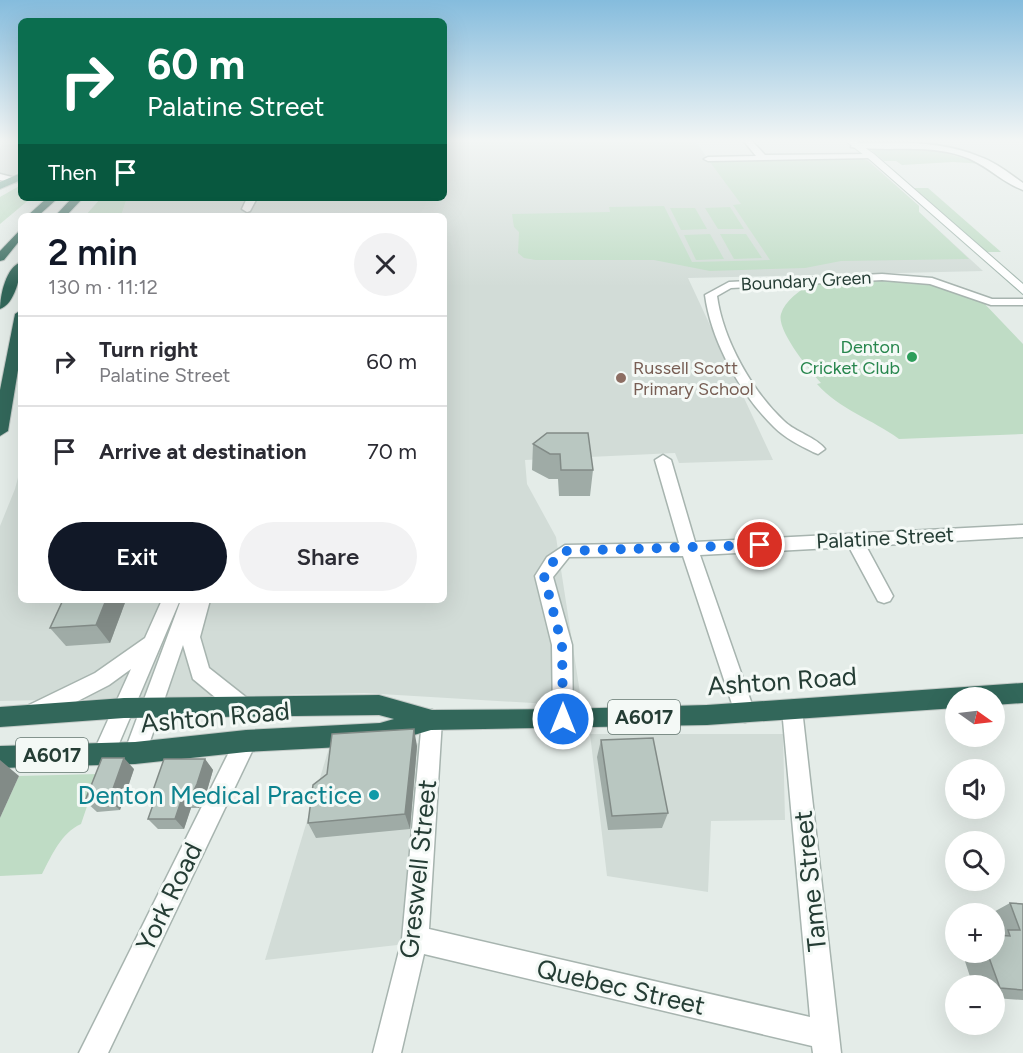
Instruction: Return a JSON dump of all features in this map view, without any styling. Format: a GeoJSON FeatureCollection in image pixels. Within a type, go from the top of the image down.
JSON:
{"type":"FeatureCollection","features":[{"type":"Feature","properties":{"kind":"highway"},"geometry":{"type":"LineString","coordinates":[[37,213],[51,201]]}},
{"type":"Feature","properties":{"kind":"highway"},"geometry":{"type":"LineString","coordinates":[[64,213],[75,201]]}},
{"type":"Feature","properties":{"kind":"highway"},"geometry":{"type":"LineString","coordinates":[[0,243],[18,228]]}},
{"type":"Feature","properties":{"kind":"highway"},"geometry":{"type":"LineString","coordinates":[[0,258],[18,236]]}},
{"type":"Feature","properties":{"kind":"highway"},"geometry":{"type":"LineString","coordinates":[[0,304],[18,271]]}},
{"type":"Feature","properties":{"kind":"highway"},"geometry":{"type":"LineString","coordinates":[[0,431],[18,331]]}},
{"type":"Feature","properties":{"kind":"highway"},"geometry":{"type":"LineString","coordinates":[[1005,694],[1023,693]]}},
{"type":"Feature","properties":{"kind":"highway","name":"Ashton Road"},"geometry":{"type":"LineString","coordinates":[[0,757],[135,753],[246,741],[380,734],[432,720],[563,719],[745,713],[945,699]]}},
{"type":"Feature","properties":{"kind":"highway","name":"Ashton Road"},"geometry":{"type":"LineString","coordinates":[[0,717],[152,707],[379,705],[432,720]]}},
{"type":"Feature","properties":{"kind":"street"},"geometry":{"type":"LineString","coordinates":[[909,189],[1023,290]]}},
{"type":"Feature","properties":{"kind":"street"},"geometry":{"type":"LineString","coordinates":[[247,209],[251,201]]}},
{"type":"Feature","properties":{"kind":"street","name":"Boundary Green"},"geometry":{"type":"LineString","coordinates":[[818,449],[777,423],[751,389],[712,315],[711,295],[719,289],[729,285],[775,282],[906,278],[946,285],[991,302],[1023,302]]}},
{"type":"Feature","properties":{"kind":"street"},"geometry":{"type":"LineString","coordinates":[[663,460],[689,549],[745,713]]}},
{"type":"Feature","properties":{"kind":"street","name":"Palatine Street"},"geometry":{"type":"LineString","coordinates":[[563,719],[562,645],[544,576],[553,562],[565,551],[689,549],[1023,531]]}},
{"type":"Feature","properties":{"kind":"street"},"geometry":{"type":"LineString","coordinates":[[854,540],[884,596]]}},
{"type":"Feature","properties":{"kind":"street"},"geometry":{"type":"LineString","coordinates":[[104,753],[170,603]]}},
{"type":"Feature","properties":{"kind":"street"},"geometry":{"type":"LineString","coordinates":[[135,753],[189,603]]}},
{"type":"Feature","properties":{"kind":"street"},"geometry":{"type":"LineString","coordinates":[[200,603],[191,638],[200,673],[240,705]]}},
{"type":"Feature","properties":{"kind":"street"},"geometry":{"type":"LineString","coordinates":[[27,716],[102,679],[153,642]]}},
{"type":"Feature","properties":{"kind":"street","name":"Tame Street"},"geometry":{"type":"LineString","coordinates":[[792,709],[827,1044]]}},
{"type":"Feature","properties":{"kind":"street","name":"Greswell Street"},"geometry":{"type":"LineString","coordinates":[[387,1053],[416,939],[432,720]]}},
{"type":"Feature","properties":{"kind":"street","name":"York Road"},"geometry":{"type":"LineString","coordinates":[[93,1053],[246,741]]}},
{"type":"Feature","properties":{"kind":"street","name":"Quebec Street"},"geometry":{"type":"LineString","coordinates":[[416,939],[827,1044]]}},
{"type":"Feature","properties":{"kind":"shaded area"},"geometry":{"type":"Polygon","coordinates":[[[447,189],[900,189],[919,206],[919,212],[983,271],[688,278],[773,460],[679,463],[675,453],[525,460],[527,484],[556,537],[582,706],[364,693],[0,701],[0,526],[18,478],[18,603],[447,603],[447,213],[122,213],[126,201],[447,201],[447,189]]]}},
{"type":"Feature","properties":{"kind":"shaded area"},"geometry":{"type":"Polygon","coordinates":[[[590,734],[783,734],[785,820],[711,821],[708,892],[607,876],[590,734]]]}},
{"type":"Feature","properties":{"kind":"shaded area"},"geometry":{"type":"Polygon","coordinates":[[[424,743],[406,944],[265,960],[329,748],[424,743]]]}},
{"type":"Feature","properties":{"kind":"green space"},"geometry":{"type":"Polygon","coordinates":[[[18,189],[18,201],[27,201],[0,224],[0,197],[18,189]]]}},
{"type":"Feature","properties":{"kind":"green space"},"geometry":{"type":"Polygon","coordinates":[[[730,189],[900,189],[919,206],[919,212],[969,259],[841,261],[805,268],[710,271],[654,260],[536,260],[524,258],[518,253],[519,232],[514,227],[512,214],[610,212],[609,207],[664,206],[692,262],[770,260],[733,205],[741,204],[730,189]]]}},
{"type":"Feature","properties":{"kind":"green space"},"geometry":{"type":"Polygon","coordinates":[[[915,189],[929,189],[1001,252],[984,252],[915,189]]]}},
{"type":"Feature","properties":{"kind":"green space"},"geometry":{"type":"Polygon","coordinates":[[[98,201],[126,201],[122,213],[88,213],[98,201]]]}},
{"type":"Feature","properties":{"kind":"green space"},"geometry":{"type":"Polygon","coordinates":[[[730,207],[744,229],[718,229],[705,208],[730,207]]]}},
{"type":"Feature","properties":{"kind":"green space"},"geometry":{"type":"Polygon","coordinates":[[[670,208],[695,208],[707,229],[681,230],[670,208]]]}},
{"type":"Feature","properties":{"kind":"green space"},"geometry":{"type":"Polygon","coordinates":[[[710,234],[724,259],[696,260],[684,235],[710,234]]]}},
{"type":"Feature","properties":{"kind":"green space"},"geometry":{"type":"Polygon","coordinates":[[[720,234],[746,234],[762,258],[734,259],[720,234]]]}},
{"type":"Feature","properties":{"kind":"green space","name":"Denton Cricket Club"},"geometry":{"type":"Polygon","coordinates":[[[890,280],[930,283],[981,300],[1023,344],[1023,434],[899,439],[846,408],[817,384],[821,383],[795,350],[784,330],[781,314],[786,304],[811,283],[890,280]]]}},
{"type":"Feature","properties":{"kind":"green space"},"geometry":{"type":"Polygon","coordinates":[[[98,774],[81,824],[63,839],[53,852],[42,874],[0,876],[0,818],[19,776],[98,774]]]}},
{"type":"Feature","properties":{"kind":"building"},"geometry":{"type":"Polygon","coordinates":[[[547,433],[588,433],[593,470],[561,470],[560,454],[550,454],[533,444],[547,433]]]}},
{"type":"Feature","properties":{"kind":"building"},"geometry":{"type":"Polygon","coordinates":[[[62,603],[105,603],[96,625],[50,628],[62,603]]]}},
{"type":"Feature","properties":{"kind":"building","name":"Denton Medical Practice"},"geometry":{"type":"Polygon","coordinates":[[[414,729],[405,814],[308,823],[313,785],[327,774],[332,734],[414,729]]]}},
{"type":"Feature","properties":{"kind":"building"},"geometry":{"type":"Polygon","coordinates":[[[653,738],[668,813],[612,816],[601,740],[653,738]]]}},
{"type":"Feature","properties":{"kind":"building"},"geometry":{"type":"Polygon","coordinates":[[[102,758],[124,758],[109,800],[85,801],[102,758]]]}},
{"type":"Feature","properties":{"kind":"building"},"geometry":{"type":"Polygon","coordinates":[[[164,759],[205,759],[190,798],[182,798],[175,819],[148,819],[155,799],[150,799],[164,759]]]}},
{"type":"Feature","properties":{"kind":"building"},"geometry":{"type":"Polygon","coordinates":[[[1010,903],[1023,904],[1023,990],[1005,988],[1005,975],[995,975],[991,963],[1005,963],[1005,936],[1010,936],[1008,930],[1020,930],[1010,903]]]}},
{"type":"Feature","properties":{"kind":"place","name":"Denton Cricket Club"},"geometry":{"type":"Point","coordinates":[912,357]}},
{"type":"Feature","properties":{"kind":"place","name":"Russell Scott Primary School"},"geometry":{"type":"Point","coordinates":[621,378]}},
{"type":"Feature","properties":{"kind":"place","name":"Denton Medical Practice"},"geometry":{"type":"Point","coordinates":[374,795]}},
{"type":"Feature","properties":{"kind":"route"},"geometry":{"type":"LineString","coordinates":[[563,719],[562,645],[544,576],[553,562],[565,551],[689,549],[760,545]]}}]}
